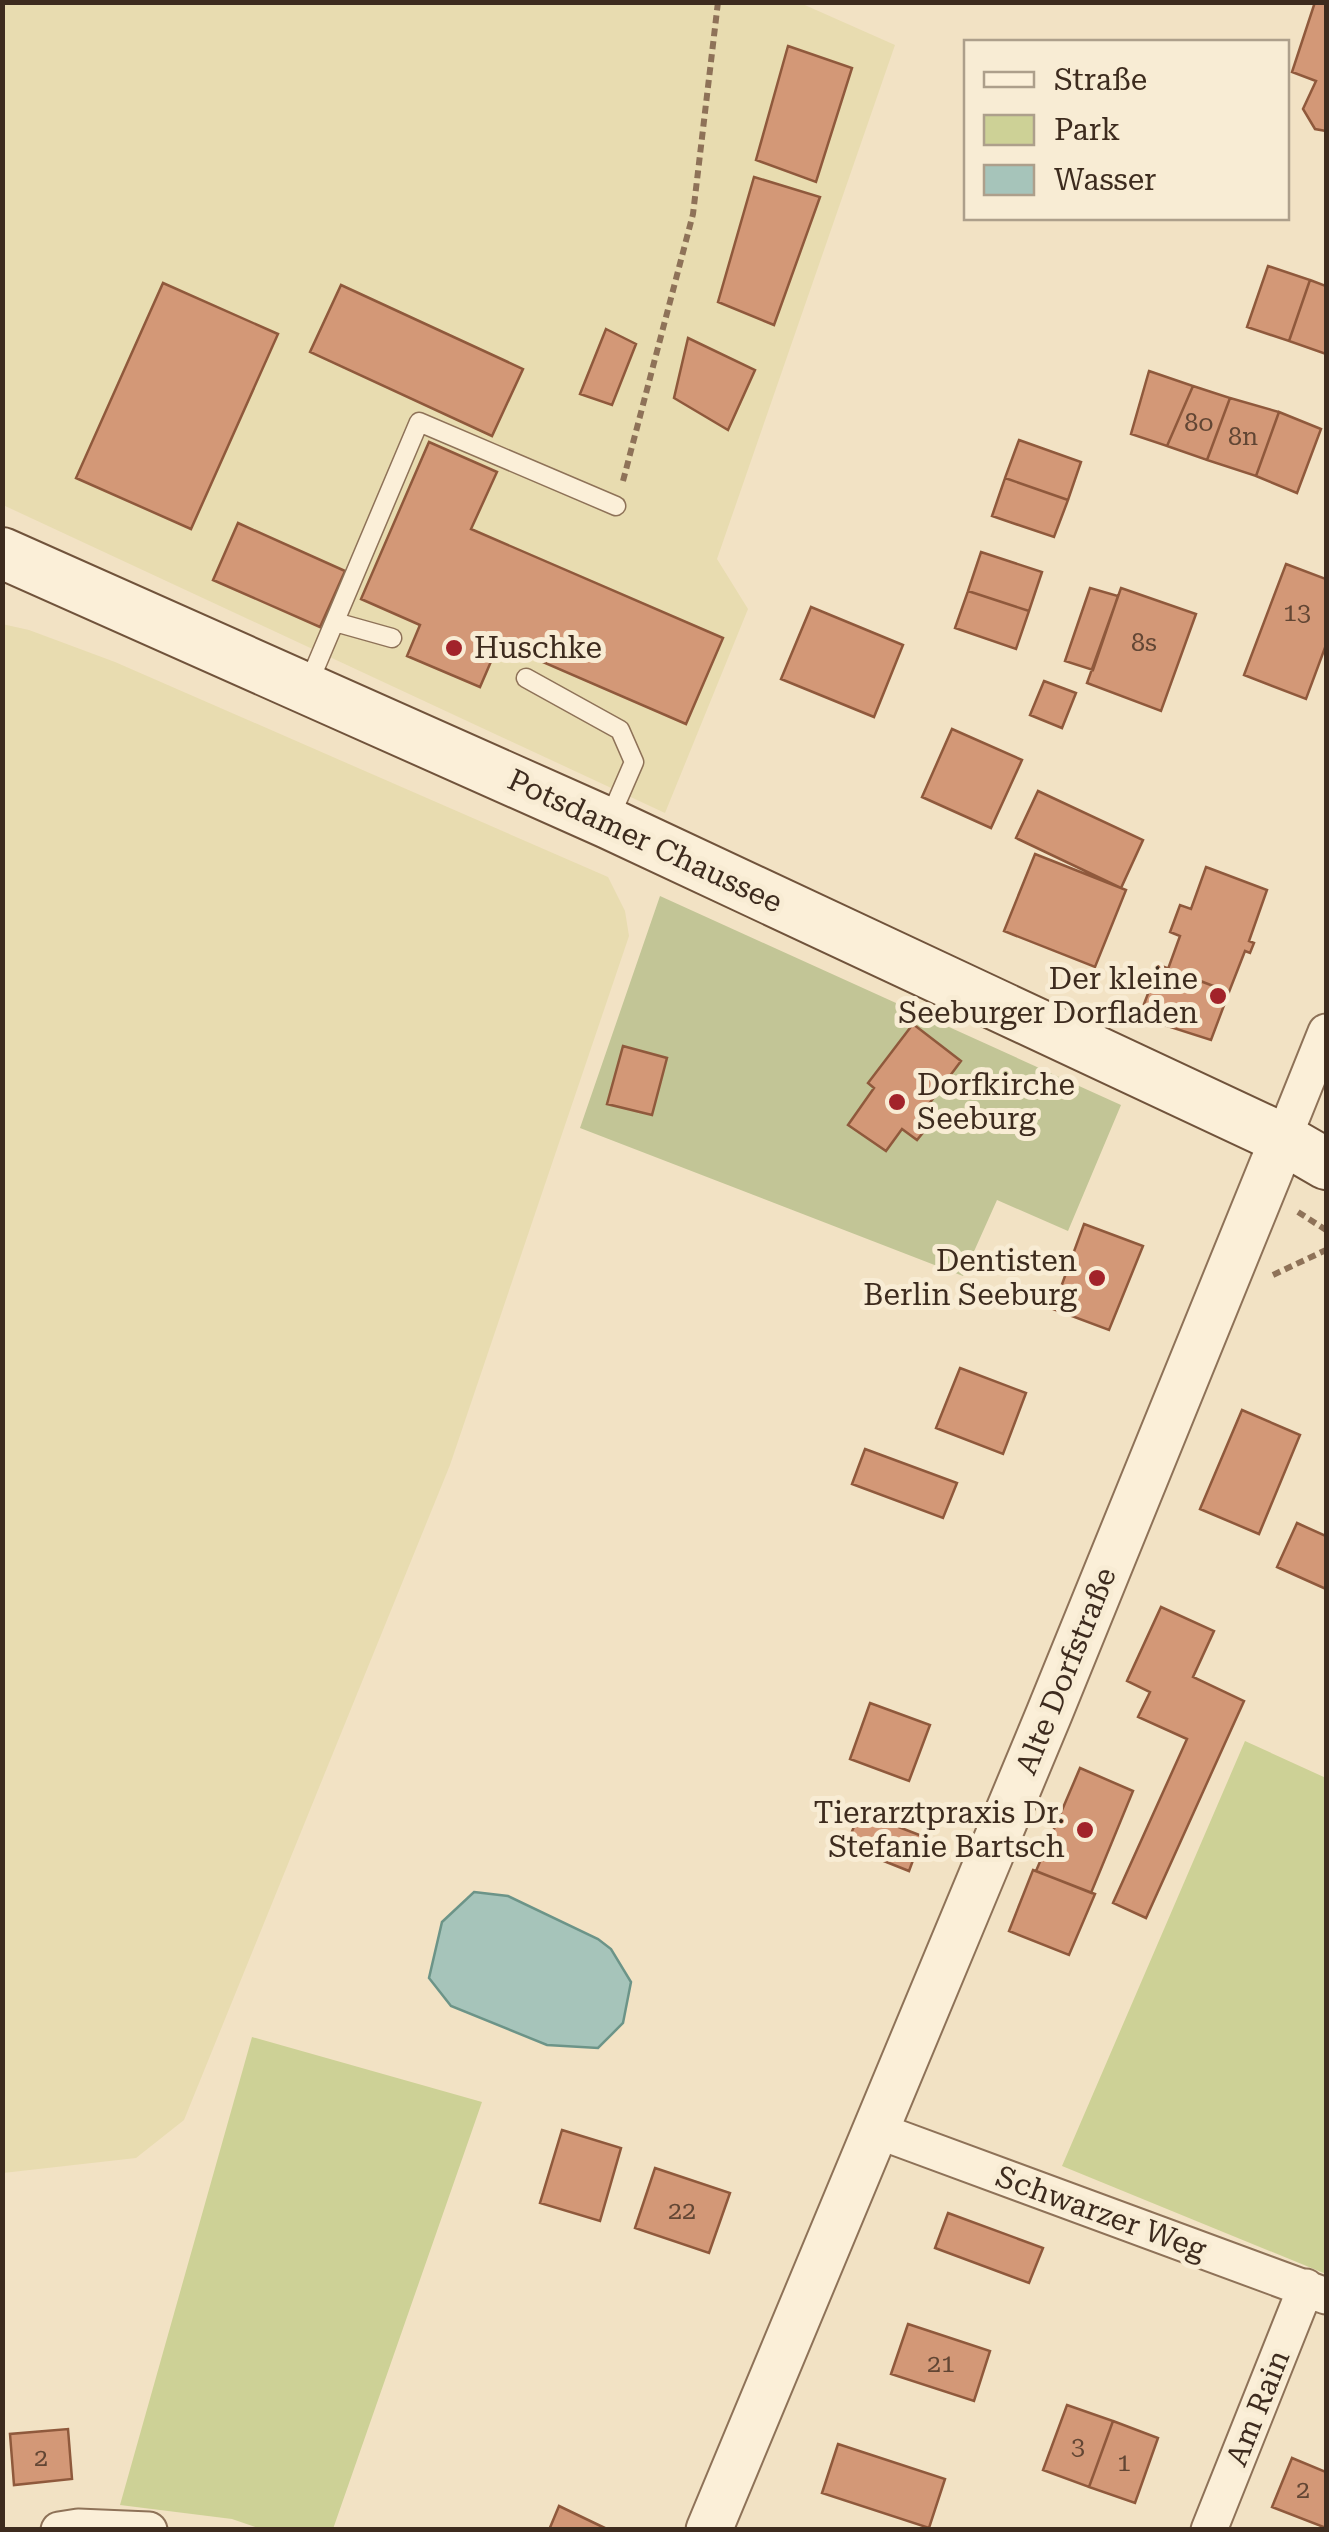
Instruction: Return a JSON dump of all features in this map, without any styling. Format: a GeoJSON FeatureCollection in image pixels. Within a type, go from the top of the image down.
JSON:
{"type":"FeatureCollection","features":[{"type":"Feature","properties":{"kind":"main road","name":"Potsdamer Chaussee"},"geometry":{"type":"LineString","coordinates":[[2,554],[608,823],[1282,1139],[1326,1164]]}},
{"type":"Feature","properties":{"kind":"street","name":"Alte Dorfstraße"},"geometry":{"type":"LineString","coordinates":[[709,2530],[1326,1032]]}},
{"type":"Feature","properties":{"kind":"street","name":"Schwarzer Weg"},"geometry":{"type":"LineString","coordinates":[[876,2130],[1316,2292]]}},
{"type":"Feature","properties":{"kind":"street","name":"Am Rain"},"geometry":{"type":"LineString","coordinates":[[1210,2530],[1316,2292]]}},
{"type":"Feature","properties":{"kind":"street"},"geometry":{"type":"LineString","coordinates":[[59,2530],[149,2530]]}},
{"type":"Feature","properties":{"kind":"lane"},"geometry":{"type":"LineString","coordinates":[[307,687],[419,422],[616,506]]}},
{"type":"Feature","properties":{"kind":"lane"},"geometry":{"type":"LineString","coordinates":[[335,622],[392,638]]}},
{"type":"Feature","properties":{"kind":"lane"},"geometry":{"type":"LineString","coordinates":[[526,678],[620,730],[634,762],[608,823]]}},
{"type":"Feature","properties":{"kind":"path"},"geometry":{"type":"LineString","coordinates":[[616,506],[693,214],[718,2]]}},
{"type":"Feature","properties":{"kind":"path"},"geometry":{"type":"LineString","coordinates":[[1292,1209],[1326,1230]]}},
{"type":"Feature","properties":{"kind":"path"},"geometry":{"type":"LineString","coordinates":[[1266,1278],[1326,1250]]}},
{"type":"Feature","properties":{"kind":"shaded area"},"geometry":{"type":"Polygon","coordinates":[[[798,2],[895,45],[717,559],[748,609],[665,813],[3,505],[3,3],[798,2]]]}},
{"type":"Feature","properties":{"kind":"shaded area"},"geometry":{"type":"Polygon","coordinates":[[[2,624],[115,662],[608,877],[625,911],[629,936],[450,1465],[184,2120],[136,2158],[3,2173],[2,624]]]}},
{"type":"Feature","properties":{"kind":"green space"},"geometry":{"type":"Polygon","coordinates":[[[660,896],[1121,1105],[1068,1231],[997,1200],[963,1276],[580,1128],[660,896]]]}},
{"type":"Feature","properties":{"kind":"green space"},"geometry":{"type":"Polygon","coordinates":[[[1245,1741],[1326,1778],[1326,2274],[1062,2166],[1245,1741]]]}},
{"type":"Feature","properties":{"kind":"green space"},"geometry":{"type":"Polygon","coordinates":[[[252,2037],[482,2102],[333,2529],[261,2529],[232,2519],[120,2505],[252,2037]]]}},
{"type":"Feature","properties":{"kind":"water"},"geometry":{"type":"Polygon","coordinates":[[[474,1892],[508,1896],[611,1949],[631,1982],[623,2023],[598,2048],[547,2045],[451,2006],[429,1978],[442,1922],[474,1892]]]}},
{"type":"Feature","properties":{"kind":"building"},"geometry":{"type":"Polygon","coordinates":[[[1315,2],[1326,2],[1326,131],[1315,129],[1303,109],[1316,81],[1292,72],[1315,2]]]}},
{"type":"Feature","properties":{"kind":"building"},"geometry":{"type":"Polygon","coordinates":[[[788,46],[852,68],[816,182],[756,160],[788,46]]]}},
{"type":"Feature","properties":{"kind":"building"},"geometry":{"type":"Polygon","coordinates":[[[754,177],[820,197],[774,325],[718,302],[754,177]]]}},
{"type":"Feature","properties":{"kind":"building"},"geometry":{"type":"Polygon","coordinates":[[[1268,266],[1310,280],[1289,341],[1247,327],[1268,266]]]}},
{"type":"Feature","properties":{"kind":"building"},"geometry":{"type":"Polygon","coordinates":[[[1310,280],[1326,286],[1326,354],[1289,341],[1310,280]]]}},
{"type":"Feature","properties":{"kind":"building"},"geometry":{"type":"Polygon","coordinates":[[[163,283],[278,334],[191,529],[76,478],[163,283]]]}},
{"type":"Feature","properties":{"kind":"building"},"geometry":{"type":"Polygon","coordinates":[[[341,285],[523,369],[492,436],[310,352],[341,285]]]}},
{"type":"Feature","properties":{"kind":"building"},"geometry":{"type":"Polygon","coordinates":[[[606,329],[636,344],[612,405],[580,394],[606,329]]]}},
{"type":"Feature","properties":{"kind":"building"},"geometry":{"type":"Polygon","coordinates":[[[688,338],[755,370],[728,430],[674,398],[688,338]]]}},
{"type":"Feature","properties":{"kind":"building"},"geometry":{"type":"Polygon","coordinates":[[[1149,371],[1193,386],[1167,446],[1131,434],[1149,371]]]}},
{"type":"Feature","properties":{"kind":"building"},"geometry":{"type":"Polygon","coordinates":[[[1193,386],[1230,398],[1207,460],[1167,446],[1193,386]]]}},
{"type":"Feature","properties":{"kind":"building"},"geometry":{"type":"Polygon","coordinates":[[[1230,398],[1279,412],[1256,476],[1207,460],[1230,398]]]}},
{"type":"Feature","properties":{"kind":"building"},"geometry":{"type":"Polygon","coordinates":[[[1279,412],[1321,429],[1297,493],[1256,476],[1279,412]]]}},
{"type":"Feature","properties":{"kind":"building"},"geometry":{"type":"Polygon","coordinates":[[[1019,440],[1081,462],[1068,500],[1005,478],[1019,440]]]}},
{"type":"Feature","properties":{"kind":"building"},"geometry":{"type":"Polygon","coordinates":[[[429,442],[497,472],[471,529],[723,638],[686,724],[499,643],[480,687],[407,656],[420,625],[361,599],[429,442]]]}},
{"type":"Feature","properties":{"kind":"building"},"geometry":{"type":"Polygon","coordinates":[[[1005,478],[1068,500],[1054,537],[992,516],[1005,478]]]}},
{"type":"Feature","properties":{"kind":"building"},"geometry":{"type":"Polygon","coordinates":[[[238,523],[345,571],[320,627],[213,580],[238,523]]]}},
{"type":"Feature","properties":{"kind":"building"},"geometry":{"type":"Polygon","coordinates":[[[981,552],[1042,572],[1029,611],[968,591],[981,552]]]}},
{"type":"Feature","properties":{"kind":"building"},"geometry":{"type":"Polygon","coordinates":[[[1286,564],[1326,579],[1326,645],[1306,699],[1244,675],[1286,564]]]}},
{"type":"Feature","properties":{"kind":"building"},"geometry":{"type":"Polygon","coordinates":[[[1090,588],[1118,596],[1093,670],[1065,661],[1090,588]]]}},
{"type":"Feature","properties":{"kind":"building"},"geometry":{"type":"Polygon","coordinates":[[[1121,588],[1196,614],[1161,711],[1087,683],[1121,588]]]}},
{"type":"Feature","properties":{"kind":"building"},"geometry":{"type":"Polygon","coordinates":[[[968,591],[1029,611],[1016,649],[955,628],[968,591]]]}},
{"type":"Feature","properties":{"kind":"building"},"geometry":{"type":"Polygon","coordinates":[[[811,607],[903,645],[874,717],[781,679],[811,607]]]}},
{"type":"Feature","properties":{"kind":"building"},"geometry":{"type":"Polygon","coordinates":[[[1044,681],[1076,693],[1062,728],[1030,715],[1044,681]]]}},
{"type":"Feature","properties":{"kind":"building"},"geometry":{"type":"Polygon","coordinates":[[[952,729],[1022,760],[991,828],[922,797],[952,729]]]}},
{"type":"Feature","properties":{"kind":"building"},"geometry":{"type":"Polygon","coordinates":[[[1038,791],[1143,840],[1121,888],[1016,838],[1038,791]]]}},
{"type":"Feature","properties":{"kind":"building"},"geometry":{"type":"Polygon","coordinates":[[[1035,854],[1126,890],[1095,967],[1004,931],[1035,854]]]}},
{"type":"Feature","properties":{"kind":"building"},"geometry":{"type":"Polygon","coordinates":[[[1206,867],[1267,890],[1249,941],[1254,943],[1250,953],[1245,951],[1229,992],[1168,969],[1180,936],[1170,932],[1180,905],[1191,909],[1206,867]]]}},
{"type":"Feature","properties":{"kind":"building"},"geometry":{"type":"Polygon","coordinates":[[[1159,965],[1229,992],[1211,1040],[1139,1017],[1159,965]]]}},
{"type":"Feature","properties":{"kind":"building","name":"Dorfkirche Seeburg"},"geometry":{"type":"Polygon","coordinates":[[[913,1024],[961,1061],[920,1116],[930,1124],[917,1140],[902,1129],[886,1151],[848,1125],[874,1088],[868,1083],[913,1024]]]}},
{"type":"Feature","properties":{"kind":"building"},"geometry":{"type":"Polygon","coordinates":[[[623,1046],[667,1058],[652,1115],[607,1104],[623,1046]]]}},
{"type":"Feature","properties":{"kind":"building","name":"Dentisten Berlin Seeburg"},"geometry":{"type":"Polygon","coordinates":[[[1084,1224],[1143,1246],[1109,1330],[1053,1309],[1084,1224]]]}},
{"type":"Feature","properties":{"kind":"building"},"geometry":{"type":"Polygon","coordinates":[[[960,1368],[1026,1393],[1003,1454],[936,1428],[960,1368]]]}},
{"type":"Feature","properties":{"kind":"building"},"geometry":{"type":"Polygon","coordinates":[[[1242,1410],[1300,1435],[1259,1534],[1200,1509],[1242,1410]]]}},
{"type":"Feature","properties":{"kind":"building"},"geometry":{"type":"Polygon","coordinates":[[[865,1449],[957,1483],[943,1518],[852,1484],[865,1449]]]}},
{"type":"Feature","properties":{"kind":"building"},"geometry":{"type":"Polygon","coordinates":[[[1297,1523],[1326,1536],[1326,1589],[1277,1567],[1297,1523]]]}},
{"type":"Feature","properties":{"kind":"building"},"geometry":{"type":"Polygon","coordinates":[[[1161,1607],[1214,1631],[1193,1677],[1244,1701],[1146,1918],[1113,1903],[1187,1739],[1138,1717],[1150,1692],[1127,1681],[1161,1607]]]}},
{"type":"Feature","properties":{"kind":"building"},"geometry":{"type":"Polygon","coordinates":[[[870,1703],[930,1725],[909,1781],[850,1759],[870,1703]]]}},
{"type":"Feature","properties":{"kind":"building","name":"Tierarztpraxis Dr. Stefanie Bartsch"},"geometry":{"type":"Polygon","coordinates":[[[1080,1768],[1133,1791],[1091,1893],[1036,1871],[1080,1768]]]}},
{"type":"Feature","properties":{"kind":"building"},"geometry":{"type":"Polygon","coordinates":[[[860,1812],[922,1836],[909,1871],[846,1846],[860,1812]]]}},
{"type":"Feature","properties":{"kind":"building"},"geometry":{"type":"Polygon","coordinates":[[[1033,1870],[1095,1894],[1069,1955],[1009,1931],[1033,1870]]]}},
{"type":"Feature","properties":{"kind":"building"},"geometry":{"type":"Polygon","coordinates":[[[562,2130],[621,2148],[600,2221],[540,2203],[562,2130]]]}},
{"type":"Feature","properties":{"kind":"building"},"geometry":{"type":"Polygon","coordinates":[[[655,2168],[730,2193],[709,2253],[635,2228],[655,2168]]]}},
{"type":"Feature","properties":{"kind":"building"},"geometry":{"type":"Polygon","coordinates":[[[948,2213],[1043,2248],[1029,2283],[935,2248],[948,2213]]]}},
{"type":"Feature","properties":{"kind":"building"},"geometry":{"type":"Polygon","coordinates":[[[908,2324],[990,2351],[974,2401],[891,2374],[908,2324]]]}},
{"type":"Feature","properties":{"kind":"building"},"geometry":{"type":"Polygon","coordinates":[[[1067,2405],[1113,2421],[1089,2487],[1043,2470],[1067,2405]]]}},
{"type":"Feature","properties":{"kind":"building"},"geometry":{"type":"Polygon","coordinates":[[[1113,2421],[1158,2438],[1135,2503],[1089,2487],[1113,2421]]]}},
{"type":"Feature","properties":{"kind":"building"},"geometry":{"type":"Polygon","coordinates":[[[68,2429],[72,2479],[14,2485],[10,2434],[68,2429]]]}},
{"type":"Feature","properties":{"kind":"building"},"geometry":{"type":"Polygon","coordinates":[[[838,2444],[945,2479],[929,2528],[822,2493],[838,2444]]]}},
{"type":"Feature","properties":{"kind":"building"},"geometry":{"type":"Polygon","coordinates":[[[1292,2458],[1326,2472],[1326,2528],[1272,2507],[1292,2458]]]}},
{"type":"Feature","properties":{"kind":"building"},"geometry":{"type":"Polygon","coordinates":[[[559,2506],[609,2530],[549,2530],[559,2506]]]}},
{"type":"Feature","properties":{"kind":"place","name":"Huschke"},"geometry":{"type":"Point","coordinates":[454,648]}},
{"type":"Feature","properties":{"kind":"place","name":"Der kleine Seeburger Dorfladen"},"geometry":{"type":"Point","coordinates":[1218,996]}},
{"type":"Feature","properties":{"kind":"place","name":"Dorfkirche Seeburg"},"geometry":{"type":"Point","coordinates":[897,1102]}},
{"type":"Feature","properties":{"kind":"place","name":"Dentisten Berlin Seeburg"},"geometry":{"type":"Point","coordinates":[1097,1278]}},
{"type":"Feature","properties":{"kind":"place","name":"Tierarztpraxis Dr. Stefanie Bartsch"},"geometry":{"type":"Point","coordinates":[1085,1830]}}]}
